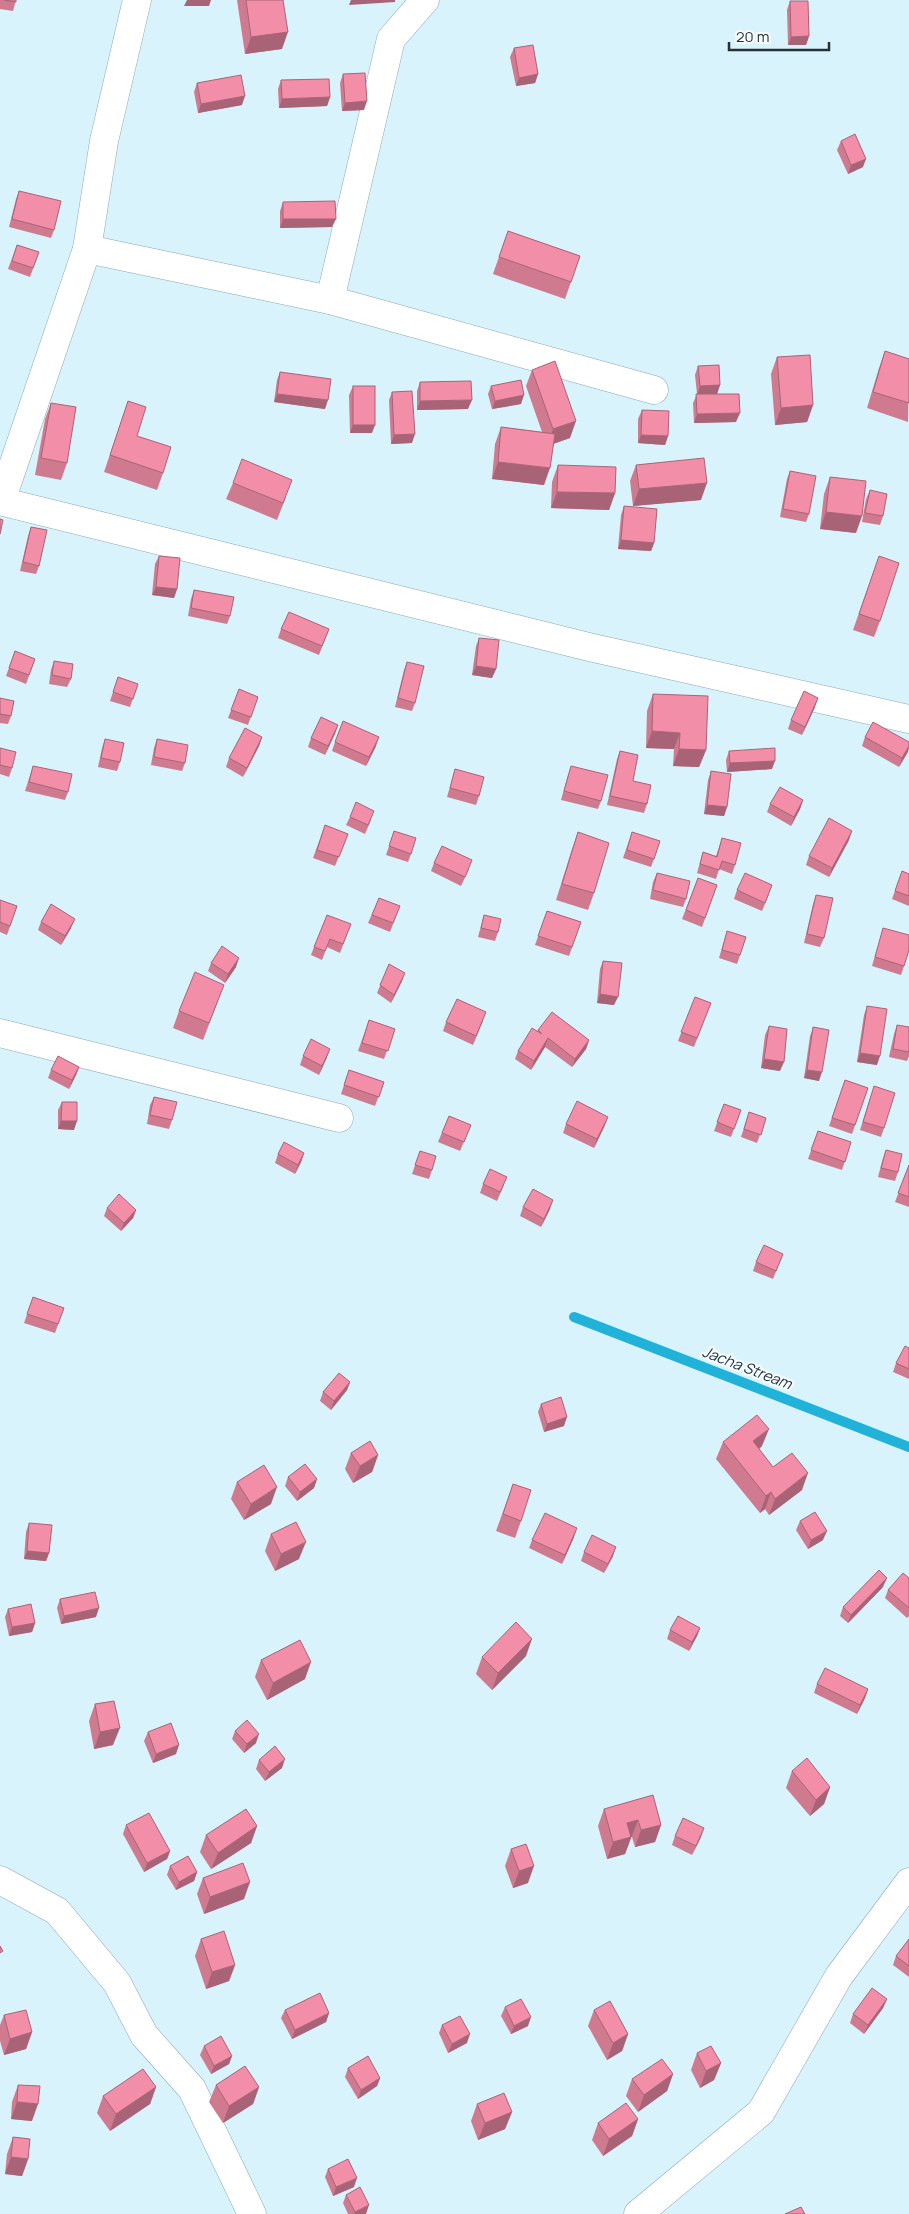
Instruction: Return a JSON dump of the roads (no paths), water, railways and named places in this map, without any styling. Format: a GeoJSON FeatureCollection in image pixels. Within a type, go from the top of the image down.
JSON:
{"type":"FeatureCollection","features":[{"type":"Feature","properties":{"kind":"street"},"geometry":{"type":"LineString","coordinates":[[137,0],[104,141],[87,249],[0,501],[589,647],[909,719]]}},
{"type":"Feature","properties":{"kind":"street"},"geometry":{"type":"LineString","coordinates":[[330,300],[391,39],[425,0]]}},
{"type":"Feature","properties":{"kind":"street"},"geometry":{"type":"LineString","coordinates":[[87,249],[330,300],[654,390]]}},
{"type":"Feature","properties":{"kind":"street"},"geometry":{"type":"LineString","coordinates":[[0,1033],[339,1118]]}},
{"type":"Feature","properties":{"kind":"street"},"geometry":{"type":"LineString","coordinates":[[0,1880],[58,1911],[117,1983],[144,2035],[192,2089],[252,2214]]}},
{"type":"Feature","properties":{"kind":"street"},"geometry":{"type":"LineString","coordinates":[[638,2214],[761,2112],[840,1976],[909,1882]]}},
{"type":"Feature","properties":{"kind":"waterway","name":"Jacha Stream"},"geometry":{"type":"LineString","coordinates":[[574,1317],[909,1447]]}}]}
